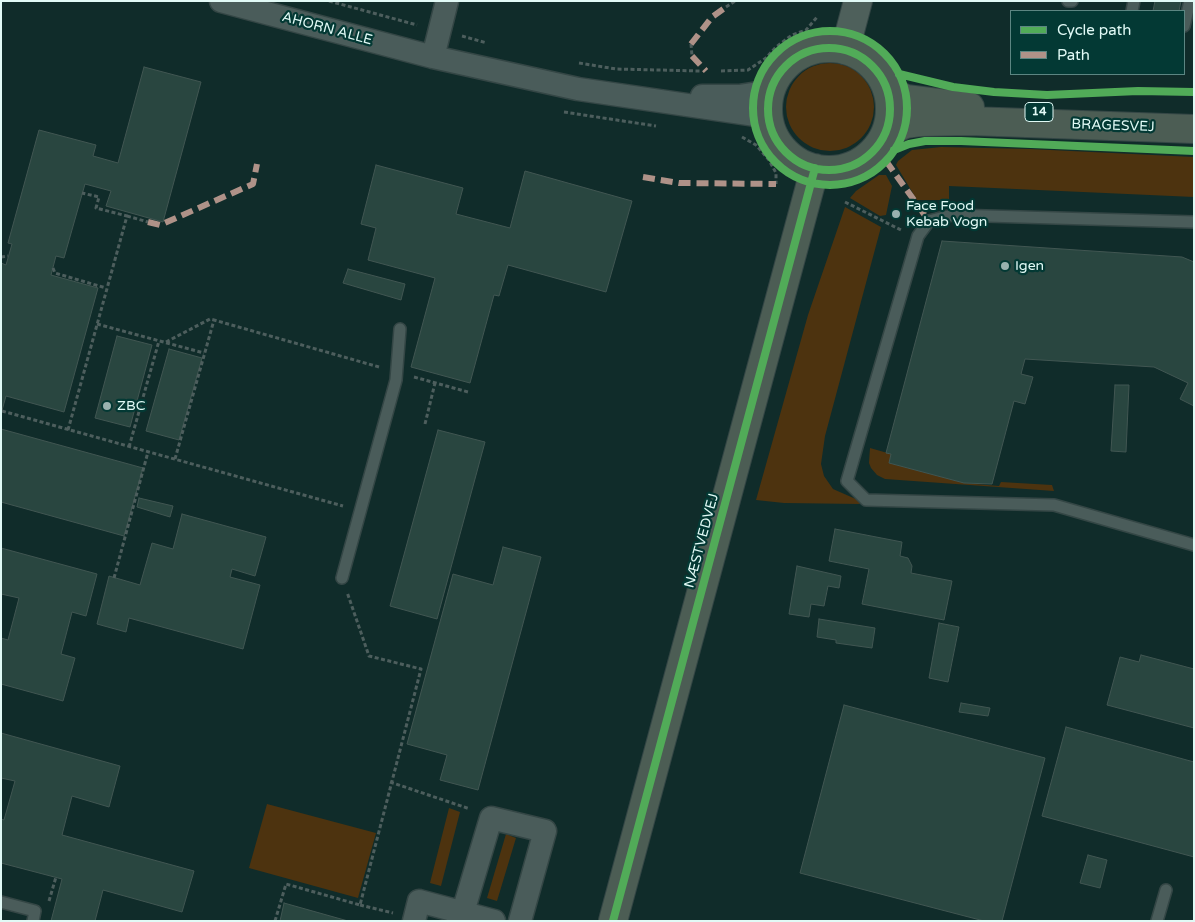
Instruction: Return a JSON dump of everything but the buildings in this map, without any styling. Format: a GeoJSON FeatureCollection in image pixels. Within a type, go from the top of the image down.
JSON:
{"type":"FeatureCollection","features":[{"type":"Feature","properties":{"kind":"main road"},"geometry":{"type":"LineString","coordinates":[[847,42],[858,1]]}},
{"type":"Feature","properties":{"kind":"main road"},"geometry":{"type":"LineString","coordinates":[[847,42],[874,67],[887,90],[890,117],[885,134],[875,149],[860,161],[813,175],[805,165],[788,153],[775,137],[762,104],[779,74],[799,56],[847,42]]}},
{"type":"Feature","properties":{"kind":"main road","name":"BRAGESVEJ"},"geometry":{"type":"LineString","coordinates":[[887,90],[906,99],[984,109],[1062,113],[1194,111]]}},
{"type":"Feature","properties":{"kind":"main road","name":"BRAGESVEJ"},"geometry":{"type":"LineString","coordinates":[[885,134],[905,124],[970,120],[1194,129]]}},
{"type":"Feature","properties":{"kind":"main road","name":"NÆSTVEDVEJ"},"geometry":{"type":"LineString","coordinates":[[613,921],[813,175]]}},
{"type":"Feature","properties":{"kind":"street","name":"AHORN ALLE"},"geometry":{"type":"LineString","coordinates":[[221,1],[433,57],[606,94],[762,104]]}},
{"type":"Feature","properties":{"kind":"street"},"geometry":{"type":"LineString","coordinates":[[433,57],[447,1]]}},
{"type":"Feature","properties":{"kind":"street"},"geometry":{"type":"LineString","coordinates":[[1132,126],[1194,122]]}},
{"type":"Feature","properties":{"kind":"street"},"geometry":{"type":"LineString","coordinates":[[462,912],[491,818],[545,831],[520,921]]}},
{"type":"Feature","properties":{"kind":"street"},"geometry":{"type":"LineString","coordinates":[[414,920],[419,901],[494,921]]}},
{"type":"Feature","properties":{"kind":"lane"},"geometry":{"type":"LineString","coordinates":[[1185,22],[1190,1]]}},
{"type":"Feature","properties":{"kind":"lane"},"geometry":{"type":"LineString","coordinates":[[1194,222],[952,216],[929,221],[918,236],[847,482],[866,500],[1054,506],[1194,545]]}},
{"type":"Feature","properties":{"kind":"lane"},"geometry":{"type":"LineString","coordinates":[[342,578],[396,380],[400,329]]}},
{"type":"Feature","properties":{"kind":"lane"},"geometry":{"type":"LineString","coordinates":[[1157,921],[1166,890]]}},
{"type":"Feature","properties":{"kind":"lane"},"geometry":{"type":"LineString","coordinates":[[1,902],[35,911],[33,921]]}},
{"type":"Feature","properties":{"kind":"path"},"geometry":{"type":"LineString","coordinates":[[329,1],[495,45]]}},
{"type":"Feature","properties":{"kind":"path"},"geometry":{"type":"LineString","coordinates":[[726,7],[735,1]]}},
{"type":"Feature","properties":{"kind":"path"},"geometry":{"type":"LineString","coordinates":[[714,71],[748,70],[766,58],[792,35],[806,30],[818,16]]}},
{"type":"Feature","properties":{"kind":"path"},"geometry":{"type":"LineString","coordinates":[[813,175],[798,178],[776,163],[760,141],[764,68],[782,47],[807,34],[828,31],[847,42]]}},
{"type":"Feature","properties":{"kind":"path"},"geometry":{"type":"LineString","coordinates":[[691,44],[692,56]]}},
{"type":"Feature","properties":{"kind":"path"},"geometry":{"type":"LineString","coordinates":[[577,63],[616,69],[706,71]]}},
{"type":"Feature","properties":{"kind":"path"},"geometry":{"type":"LineString","coordinates":[[742,138],[756,145],[769,160],[776,172],[776,184]]}},
{"type":"Feature","properties":{"kind":"path"},"geometry":{"type":"LineString","coordinates":[[82,193],[99,197],[96,208],[148,222]]}},
{"type":"Feature","properties":{"kind":"path"},"geometry":{"type":"LineString","coordinates":[[845,202],[879,220],[918,236]]}},
{"type":"Feature","properties":{"kind":"path"},"geometry":{"type":"LineString","coordinates":[[68,430],[127,216]]}},
{"type":"Feature","properties":{"kind":"path"},"geometry":{"type":"LineString","coordinates":[[1,257],[8,256]]}},
{"type":"Feature","properties":{"kind":"path"},"geometry":{"type":"LineString","coordinates":[[53,268],[54,273],[106,288]]}},
{"type":"Feature","properties":{"kind":"path"},"geometry":{"type":"LineString","coordinates":[[165,343],[210,319],[468,392]]}},
{"type":"Feature","properties":{"kind":"path"},"geometry":{"type":"LineString","coordinates":[[175,459],[214,320]]}},
{"type":"Feature","properties":{"kind":"path"},"geometry":{"type":"LineString","coordinates":[[97,324],[204,353]]}},
{"type":"Feature","properties":{"kind":"path"},"geometry":{"type":"LineString","coordinates":[[129,447],[159,341]]}},
{"type":"Feature","properties":{"kind":"path"},"geometry":{"type":"LineString","coordinates":[[425,424],[435,383]]}},
{"type":"Feature","properties":{"kind":"path"},"geometry":{"type":"LineString","coordinates":[[2,411],[360,511]]}},
{"type":"Feature","properties":{"kind":"path"},"geometry":{"type":"LineString","coordinates":[[114,578],[148,452]]}},
{"type":"Feature","properties":{"kind":"path"},"geometry":{"type":"LineString","coordinates":[[342,578],[369,656],[421,669],[381,816],[381,828],[360,905]]}},
{"type":"Feature","properties":{"kind":"path"},"geometry":{"type":"LineString","coordinates":[[390,782],[479,812],[491,818]]}},
{"type":"Feature","properties":{"kind":"path"},"geometry":{"type":"LineString","coordinates":[[50,894],[56,877]]}},
{"type":"Feature","properties":{"kind":"path"},"geometry":{"type":"LineString","coordinates":[[275,921],[286,884],[414,920]]}},
{"type":"Feature","properties":{"kind":"shaded area"},"geometry":{"type":"Polygon","coordinates":[[[830,63],[847,67],[861,76],[870,90],[874,107],[870,124],[861,138],[847,147],[830,151],[813,147],[799,138],[790,124],[786,107],[790,90],[799,76],[813,67],[830,63]]]}},
{"type":"Feature","properties":{"kind":"shaded area"},"geometry":{"type":"Polygon","coordinates":[[[941,147],[1030,149],[1194,157],[1194,197],[949,186],[949,200],[917,200],[896,165],[898,161],[912,150],[941,147]]]}},
{"type":"Feature","properties":{"kind":"shaded area"},"geometry":{"type":"Polygon","coordinates":[[[879,175],[886,175],[892,186],[886,215],[880,216],[850,198],[856,191],[879,175]]]}},
{"type":"Feature","properties":{"kind":"shaded area"},"geometry":{"type":"Polygon","coordinates":[[[845,207],[881,227],[825,436],[821,464],[824,476],[833,489],[858,500],[860,504],[784,503],[756,500],[808,315],[845,207]]]}},
{"type":"Feature","properties":{"kind":"shaded area"},"geometry":{"type":"Polygon","coordinates":[[[870,448],[891,454],[889,463],[964,483],[999,486],[1001,482],[1052,485],[1054,491],[885,479],[877,475],[871,468],[869,463],[870,448]]]}},
{"type":"Feature","properties":{"kind":"shaded area"},"geometry":{"type":"Polygon","coordinates":[[[267,804],[376,833],[358,898],[249,868],[267,804]]]}},
{"type":"Feature","properties":{"kind":"shaded area"},"geometry":{"type":"Polygon","coordinates":[[[449,808],[460,812],[441,886],[430,883],[449,808]]]}},
{"type":"Feature","properties":{"kind":"shaded area"},"geometry":{"type":"Polygon","coordinates":[[[506,834],[516,838],[497,901],[487,898],[506,834]]]}},
{"type":"Feature","properties":{"kind":"marked path"},"geometry":{"type":"LineString","coordinates":[[691,44],[712,17],[726,7]]}},
{"type":"Feature","properties":{"kind":"marked path"},"geometry":{"type":"LineString","coordinates":[[692,56],[706,71]]}},
{"type":"Feature","properties":{"kind":"marked path"},"geometry":{"type":"LineString","coordinates":[[886,161],[929,221]]}},
{"type":"Feature","properties":{"kind":"marked path"},"geometry":{"type":"LineString","coordinates":[[148,222],[160,225],[253,184],[257,164]]}},
{"type":"Feature","properties":{"kind":"marked path"},"geometry":{"type":"LineString","coordinates":[[643,177],[679,183],[776,184]]}},
{"type":"Feature","properties":{"kind":"cycle path"},"geometry":{"type":"LineString","coordinates":[[830,31],[859,37],[873,44],[884,54],[894,65],[901,79],[907,108],[901,137],[894,151],[884,162],[873,172],[859,179],[830,185],[801,179],[787,172],[776,162],[766,151],[759,137],[753,108],[759,79],[766,65],[776,54],[787,44],[801,37],[830,31]]}},
{"type":"Feature","properties":{"kind":"cycle path"},"geometry":{"type":"LineString","coordinates":[[829,48],[841,49],[852,53],[863,58],[872,66],[880,75],[885,86],[889,97],[890,109],[889,121],[885,132],[880,143],[872,152],[863,160],[852,165],[841,169],[829,170],[817,169],[806,165],[795,160],[786,152],[778,143],[773,132],[769,121],[768,109],[769,97],[773,86],[778,75],[786,66],[795,58],[806,53],[817,49],[829,48]]}},
{"type":"Feature","properties":{"kind":"cycle path"},"geometry":{"type":"LineString","coordinates":[[899,74],[953,87],[994,92],[1047,95],[1138,91],[1194,92]]}},
{"type":"Feature","properties":{"kind":"cycle path"},"geometry":{"type":"LineString","coordinates":[[894,150],[909,144],[925,141],[961,141],[1194,151]]}},
{"type":"Feature","properties":{"kind":"cycle path"},"geometry":{"type":"LineString","coordinates":[[613,921],[815,168]]}},
{"type":"Feature","properties":{"kind":"place","name":"Face Food Kebab Vogn"},"geometry":{"type":"Point","coordinates":[896,214]}},
{"type":"Feature","properties":{"kind":"place","name":"Igen"},"geometry":{"type":"Point","coordinates":[1005,266]}},
{"type":"Feature","properties":{"kind":"place","name":"ZBC"},"geometry":{"type":"Point","coordinates":[107,406]}}]}
